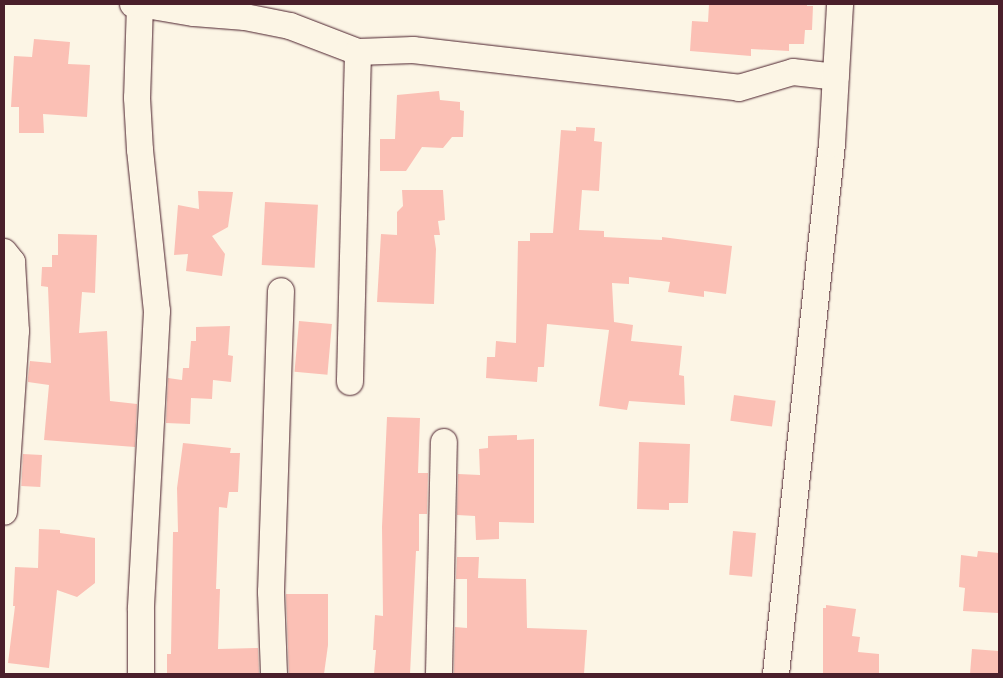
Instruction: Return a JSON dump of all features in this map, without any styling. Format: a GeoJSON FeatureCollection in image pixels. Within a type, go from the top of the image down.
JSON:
{"type":"FeatureCollection","features":[{"type":"Feature","properties":{"kind":"street"},"geometry":{"type":"LineString","coordinates":[[133,4],[194,13],[245,17],[290,26],[358,52],[412,50],[740,88],[793,72],[836,77]]}},
{"type":"Feature","properties":{"kind":"street"},"geometry":{"type":"LineString","coordinates":[[140,4],[138,124],[157,311],[141,610],[141,674]]}},
{"type":"Feature","properties":{"kind":"street"},"geometry":{"type":"LineString","coordinates":[[776,674],[832,144],[840,4]]}},
{"type":"Feature","properties":{"kind":"street"},"geometry":{"type":"LineString","coordinates":[[350,382],[358,52]]}},
{"type":"Feature","properties":{"kind":"street"},"geometry":{"type":"LineString","coordinates":[[4,252],[12,262],[16,331],[4,512]]}},
{"type":"Feature","properties":{"kind":"street"},"geometry":{"type":"LineString","coordinates":[[274,674],[271,592],[281,291]]}},
{"type":"Feature","properties":{"kind":"street"},"geometry":{"type":"LineString","coordinates":[[439,674],[444,442]]}},
{"type":"Feature","properties":{"kind":"building"},"geometry":{"type":"Polygon","coordinates":[[[709,4],[807,4],[807,6],[813,6],[812,30],[805,30],[804,44],[789,44],[789,51],[751,49],[751,56],[690,51],[692,21],[708,22],[709,4]]]}},
{"type":"Feature","properties":{"kind":"building"},"geometry":{"type":"Polygon","coordinates":[[[34,39],[70,42],[68,64],[90,65],[87,117],[43,114],[44,133],[19,133],[19,107],[11,107],[14,56],[32,57],[34,39]]]}},
{"type":"Feature","properties":{"kind":"building"},"geometry":{"type":"Polygon","coordinates":[[[439,91],[440,100],[460,102],[460,110],[464,111],[463,137],[452,137],[443,148],[422,147],[406,171],[380,171],[380,139],[395,139],[397,95],[439,91]]]}},
{"type":"Feature","properties":{"kind":"building"},"geometry":{"type":"Polygon","coordinates":[[[576,127],[595,128],[594,141],[602,142],[599,191],[582,190],[579,230],[604,231],[604,237],[662,240],[662,237],[732,246],[726,294],[704,291],[704,297],[668,292],[670,282],[629,277],[629,284],[612,283],[614,322],[633,325],[631,341],[682,346],[679,375],[684,376],[685,405],[629,401],[627,410],[599,406],[609,330],[547,324],[544,367],[538,367],[537,382],[486,378],[487,357],[495,357],[496,341],[516,343],[518,241],[530,241],[530,233],[553,233],[561,130],[576,131],[576,127]]]}},
{"type":"Feature","properties":{"kind":"building"},"geometry":{"type":"Polygon","coordinates":[[[402,190],[443,190],[445,220],[438,221],[440,235],[434,235],[436,249],[434,304],[377,302],[381,234],[397,235],[397,212],[403,206],[402,190]]]}},
{"type":"Feature","properties":{"kind":"building"},"geometry":{"type":"Polygon","coordinates":[[[198,191],[233,192],[228,227],[212,236],[225,254],[222,276],[186,271],[188,254],[174,255],[178,205],[199,209],[198,191]]]}},
{"type":"Feature","properties":{"kind":"building"},"geometry":{"type":"Polygon","coordinates":[[[265,202],[318,205],[315,268],[262,265],[265,202]]]}},
{"type":"Feature","properties":{"kind":"building"},"geometry":{"type":"Polygon","coordinates":[[[58,234],[97,235],[95,293],[82,292],[79,333],[107,331],[110,401],[137,404],[135,447],[44,440],[49,385],[28,382],[28,377],[30,361],[51,363],[48,287],[41,286],[42,267],[52,267],[52,255],[58,255],[58,234]]]}},
{"type":"Feature","properties":{"kind":"building"},"geometry":{"type":"Polygon","coordinates":[[[299,321],[332,324],[327,375],[295,372],[299,321]]]}},
{"type":"Feature","properties":{"kind":"building"},"geometry":{"type":"Polygon","coordinates":[[[230,326],[228,355],[233,356],[231,382],[213,380],[212,399],[191,398],[190,424],[166,423],[168,378],[182,380],[183,368],[189,368],[191,341],[196,341],[196,327],[230,326]]]}},
{"type":"Feature","properties":{"kind":"building"},"geometry":{"type":"Polygon","coordinates":[[[734,395],[776,401],[772,427],[730,421],[734,395]]]}},
{"type":"Feature","properties":{"kind":"building"},"geometry":{"type":"Polygon","coordinates":[[[387,417],[420,418],[418,473],[428,473],[427,514],[419,514],[419,551],[416,551],[410,674],[374,674],[376,650],[373,650],[375,615],[383,616],[382,527],[387,417]]]}},
{"type":"Feature","properties":{"kind":"building"},"geometry":{"type":"Polygon","coordinates":[[[517,435],[517,440],[534,439],[534,523],[499,522],[499,539],[476,540],[475,516],[457,515],[458,474],[480,475],[479,449],[488,448],[488,436],[517,435]]]}},
{"type":"Feature","properties":{"kind":"building"},"geometry":{"type":"Polygon","coordinates":[[[639,442],[690,444],[688,503],[669,503],[669,510],[637,509],[639,442]]]}},
{"type":"Feature","properties":{"kind":"building"},"geometry":{"type":"Polygon","coordinates":[[[183,443],[231,448],[230,453],[240,453],[238,492],[229,492],[227,508],[219,507],[216,589],[220,589],[218,649],[258,648],[259,674],[167,674],[167,654],[171,654],[173,532],[178,532],[177,488],[183,443]]]}},
{"type":"Feature","properties":{"kind":"building"},"geometry":{"type":"Polygon","coordinates":[[[23,454],[42,455],[40,487],[21,486],[23,454]]]}},
{"type":"Feature","properties":{"kind":"building"},"geometry":{"type":"Polygon","coordinates":[[[39,529],[60,530],[60,533],[95,538],[95,583],[77,597],[57,590],[49,668],[8,663],[15,606],[13,606],[15,567],[38,568],[39,529]]]}},
{"type":"Feature","properties":{"kind":"building"},"geometry":{"type":"Polygon","coordinates":[[[733,531],[756,533],[752,577],[729,575],[733,531]]]}},
{"type":"Feature","properties":{"kind":"building"},"geometry":{"type":"Polygon","coordinates":[[[978,551],[999,553],[998,613],[963,611],[965,588],[959,587],[961,555],[977,557],[978,551]]]}},
{"type":"Feature","properties":{"kind":"building"},"geometry":{"type":"Polygon","coordinates":[[[457,557],[479,557],[478,578],[526,579],[527,628],[587,630],[584,674],[454,674],[455,627],[467,628],[467,579],[456,579],[457,557]]]}},
{"type":"Feature","properties":{"kind":"building"},"geometry":{"type":"Polygon","coordinates":[[[286,594],[328,594],[328,645],[324,674],[289,674],[286,594]]]}},
{"type":"Feature","properties":{"kind":"building"},"geometry":{"type":"Polygon","coordinates":[[[826,605],[856,609],[852,636],[860,637],[858,652],[879,654],[879,674],[823,674],[823,608],[826,608],[826,605]]]}},
{"type":"Feature","properties":{"kind":"building"},"geometry":{"type":"Polygon","coordinates":[[[972,649],[999,651],[999,674],[970,674],[972,649]]]}}]}
